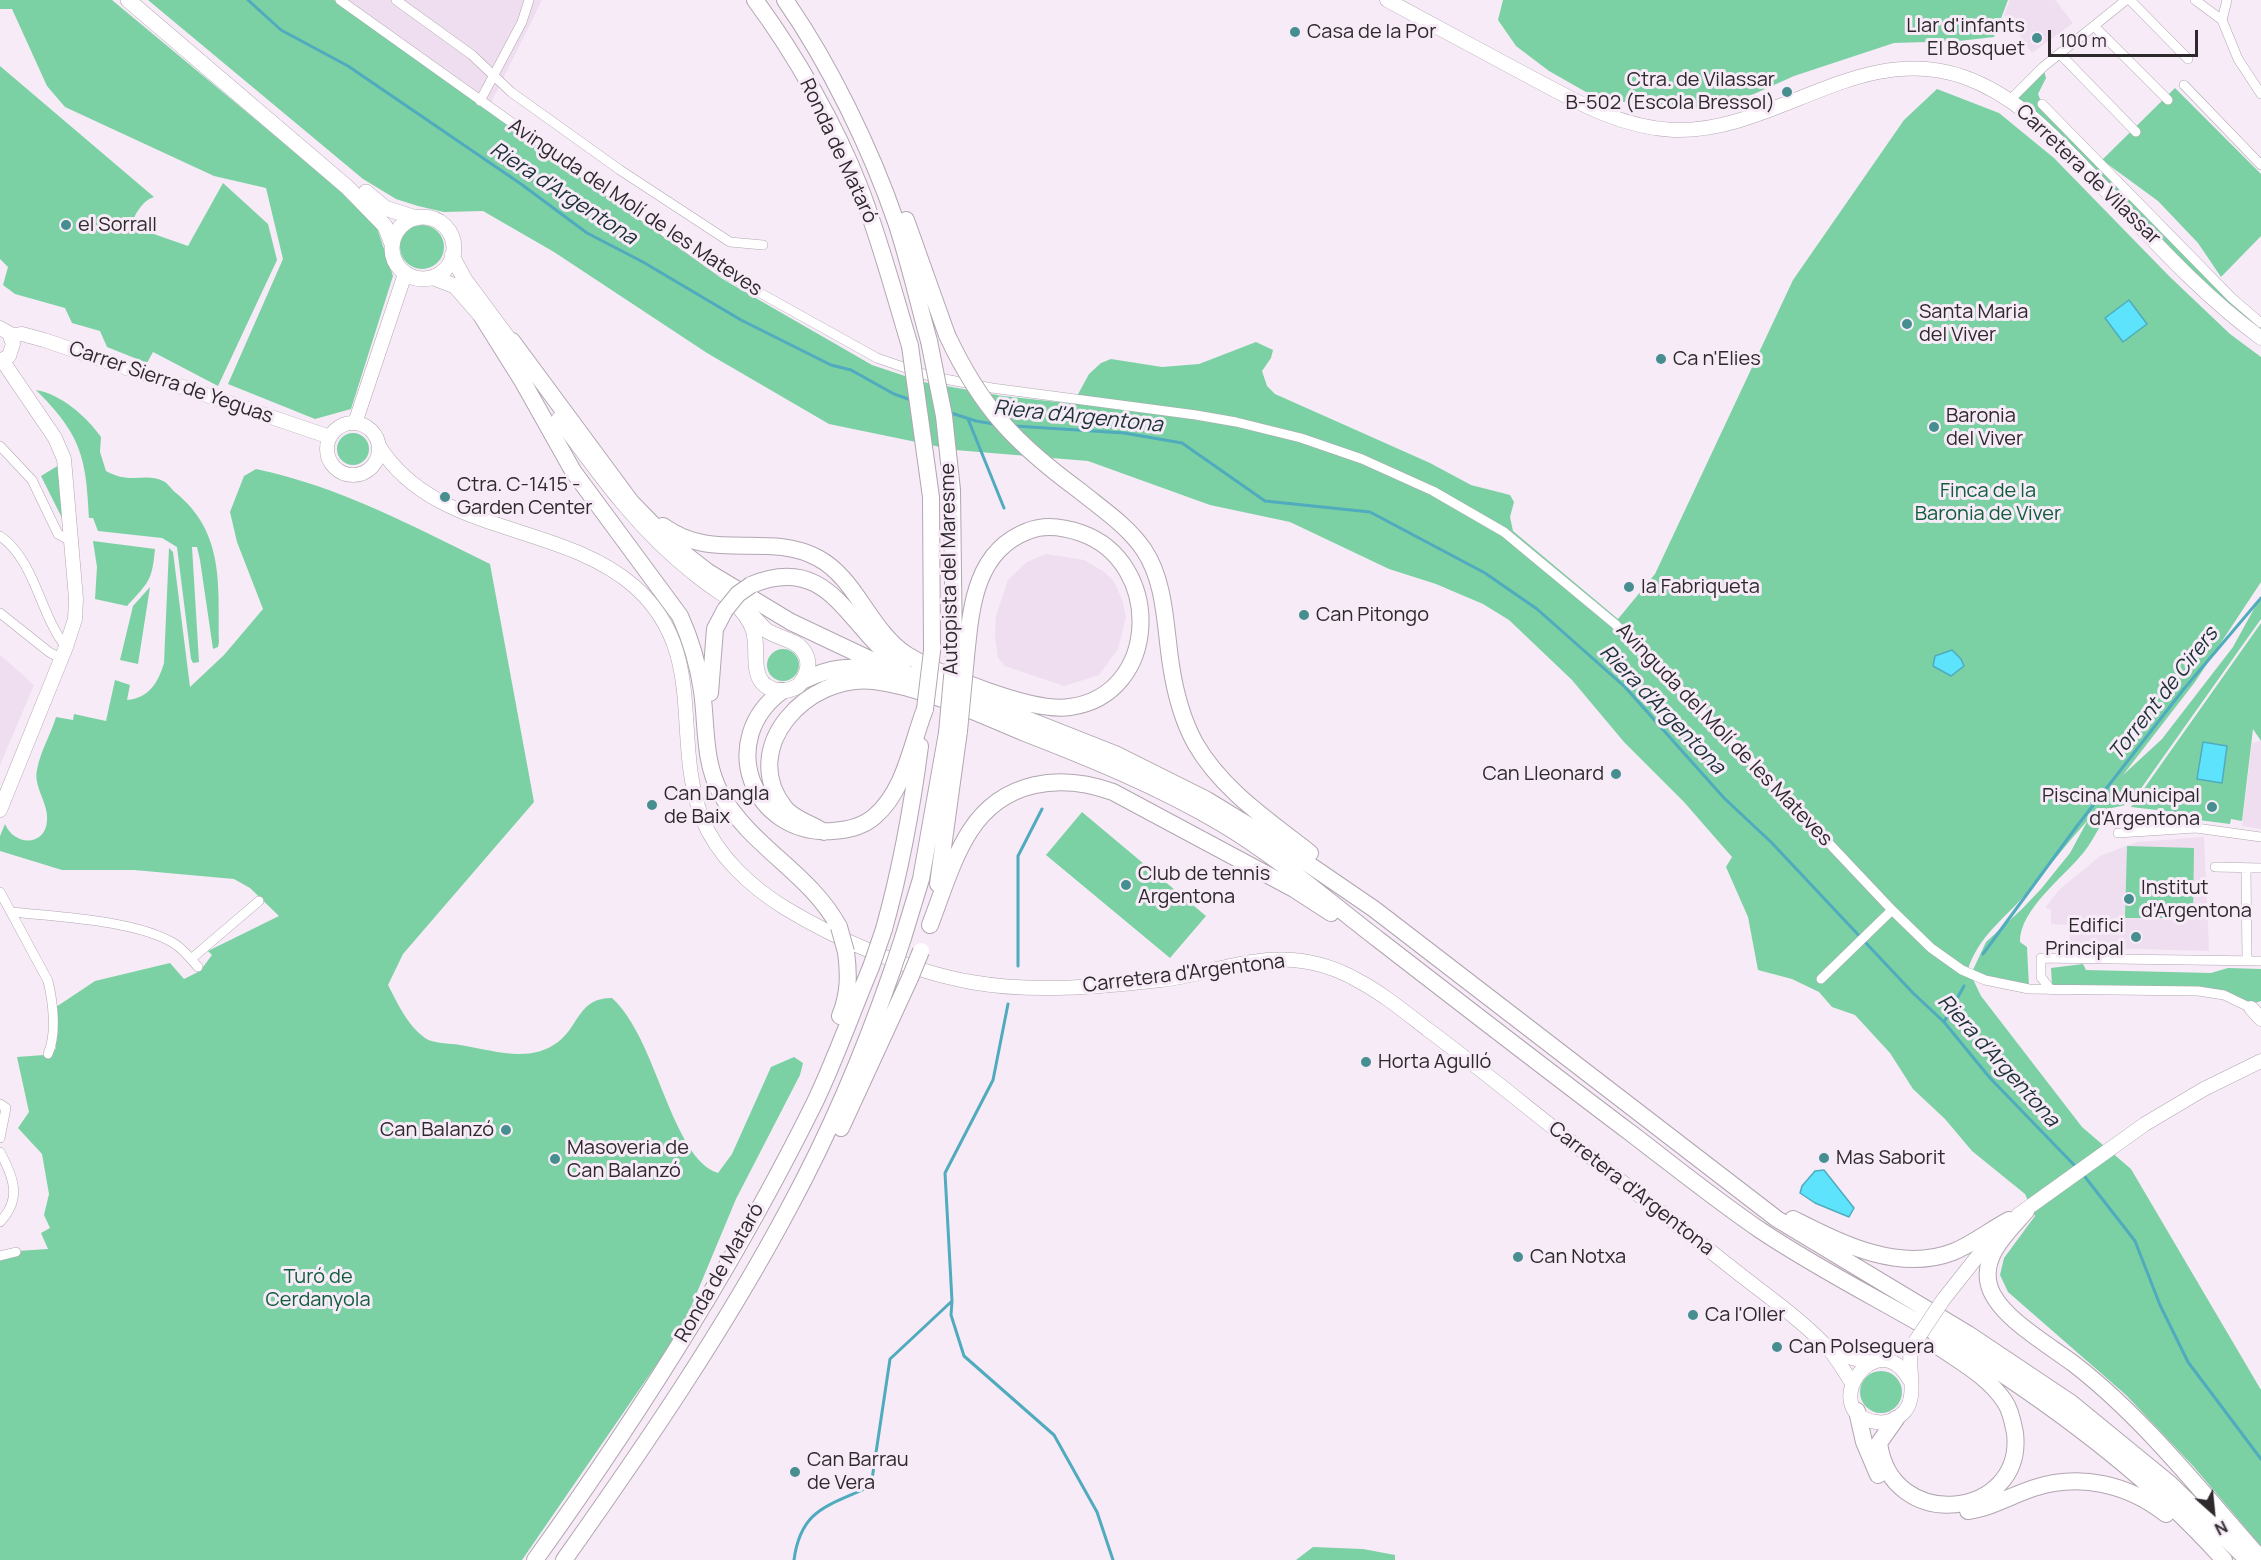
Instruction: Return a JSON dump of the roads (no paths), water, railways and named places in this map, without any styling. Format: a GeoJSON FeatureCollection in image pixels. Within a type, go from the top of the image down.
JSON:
{"type":"FeatureCollection","features":[{"type":"Feature","properties":{"kind":"highway","name":"Ronda de Mataró"},"geometry":{"type":"LineString","coordinates":[[755,0],[808,82],[859,186],[877,236],[910,346]]}},
{"type":"Feature","properties":{"kind":"highway","name":"Ronda de Mataró"},"geometry":{"type":"LineString","coordinates":[[785,0],[828,72],[878,174],[896,223],[929,341]]}},
{"type":"Feature","properties":{"kind":"highway"},"geometry":{"type":"LineString","coordinates":[[828,72],[869,133],[889,175],[947,335],[964,370],[998,421],[1017,441],[1119,523],[1145,552],[1156,575],[1179,706],[1196,743],[1215,773],[1245,802],[1348,883],[1374,909]]}},
{"type":"Feature","properties":{"kind":"highway"},"geometry":{"type":"LineString","coordinates":[[481,315],[573,471],[680,616],[693,643],[709,762],[720,793],[780,862],[810,886],[831,911],[839,927],[846,952],[849,975],[846,1003],[810,1094],[699,1314]]}},
{"type":"Feature","properties":{"kind":"highway"},"geometry":{"type":"LineString","coordinates":[[512,341],[544,388],[631,502],[683,553],[728,585],[791,622],[942,693],[1148,783],[1224,825],[1328,898],[1371,934],[1719,1201],[1768,1235],[1968,1352],[2066,1418],[2162,1497],[2201,1534],[2224,1560]]}},
{"type":"Feature","properties":{"kind":"highway","name":"Autopista del Maresme"},"geometry":{"type":"LineString","coordinates":[[892,970],[921,879],[953,732],[960,656],[952,490],[944,416],[929,341]]}},
{"type":"Feature","properties":{"kind":"highway","name":"Autopista del Maresme"},"geometry":{"type":"LineString","coordinates":[[871,967],[899,875],[912,809],[932,651],[931,497],[910,346]]}},
{"type":"Feature","properties":{"kind":"highway"},"geometry":{"type":"LineString","coordinates":[[544,388],[628,489],[656,521],[667,529],[679,536],[709,546],[787,548],[819,559],[843,578],[871,621],[896,648],[920,663],[1006,696],[1052,708],[1077,706],[1101,696],[1128,669],[1140,639],[1140,603],[1134,583],[1124,564],[1093,537],[1054,526],[1022,533],[995,552],[983,570],[974,592],[960,656]]}},
{"type":"Feature","properties":{"kind":"highway"},"geometry":{"type":"LineString","coordinates":[[739,817],[722,787],[711,743],[711,650],[715,629],[738,594],[751,585],[784,577],[801,578],[817,584],[846,607],[882,651],[942,693]]}},
{"type":"Feature","properties":{"kind":"highway"},"geometry":{"type":"LineString","coordinates":[[804,680],[830,669],[860,667],[889,675],[1115,754],[1207,800],[1279,844],[1374,909],[1746,1196],[1821,1247],[2008,1359],[2071,1403],[2136,1454],[2248,1560]]}},
{"type":"Feature","properties":{"kind":"highway"},"geometry":{"type":"LineString","coordinates":[[824,832],[791,815],[773,790],[770,758],[775,740],[793,710],[821,689],[840,682],[863,679],[942,693]]}},
{"type":"Feature","properties":{"kind":"highway"},"geometry":{"type":"LineString","coordinates":[[782,691],[763,706],[757,716],[749,741],[749,772],[756,790],[776,816],[792,826],[824,832],[856,828],[874,817],[889,800],[905,768],[925,709]]}},
{"type":"Feature","properties":{"kind":"highway"},"geometry":{"type":"LineString","coordinates":[[930,925],[944,855],[953,732]]}},
{"type":"Feature","properties":{"kind":"highway"},"geometry":{"type":"LineString","coordinates":[[755,1266],[795,1213],[845,1119],[910,978],[965,842],[981,816],[1004,797],[1020,789],[1062,780],[1087,783],[1113,792],[1294,889],[1346,923],[1371,934]]}},
{"type":"Feature","properties":{"kind":"highway","name":"Ronda de Mataró"},"geometry":{"type":"LineString","coordinates":[[535,1560],[596,1475],[699,1314],[816,1100],[871,967]]}},
{"type":"Feature","properties":{"kind":"highway","name":"Ronda de Mataró"},"geometry":{"type":"LineString","coordinates":[[564,1560],[614,1490],[789,1208],[837,1110],[892,970]]}},
{"type":"Feature","properties":{"kind":"highway"},"geometry":{"type":"LineString","coordinates":[[1746,1196],[1859,1249],[1905,1258],[1951,1252],[2010,1220]]}},
{"type":"Feature","properties":{"kind":"highway"},"geometry":{"type":"LineString","coordinates":[[2032,1207],[1990,1257],[1987,1277],[1997,1302],[2077,1366],[2139,1423],[2261,1559]]}},
{"type":"Feature","properties":{"kind":"highway"},"geometry":{"type":"LineString","coordinates":[[1864,1293],[1885,1312],[1973,1369],[1994,1387],[2007,1404],[2013,1423],[2016,1441],[2013,1459],[1992,1490],[1971,1502],[1947,1506],[1924,1502],[1904,1491],[1890,1476],[1881,1458],[1879,1443],[1896,1419]]}},
{"type":"Feature","properties":{"kind":"highway"},"geometry":{"type":"LineString","coordinates":[[1857,1411],[1864,1442],[1874,1467],[1886,1486],[1898,1498],[1920,1510],[1939,1514],[1977,1510],[2035,1488],[2063,1481],[2085,1481],[2113,1486],[2142,1497],[2181,1526],[2201,1534]]}},
{"type":"Feature","properties":{"kind":"main road"},"geometry":{"type":"LineString","coordinates":[[128,0],[347,186],[385,226],[392,244],[394,259],[405,274],[419,278],[434,278],[454,286],[481,315],[544,388],[627,510],[674,556],[730,606],[750,622],[758,657],[757,671],[761,681],[769,688],[782,691],[794,688],[804,680],[808,670],[806,655],[796,644],[765,629],[730,606]]}},
{"type":"Feature","properties":{"kind":"main road"},"geometry":{"type":"LineString","coordinates":[[136,0],[385,208],[416,218],[434,219],[448,230],[454,248],[453,256],[442,273],[434,278]]}},
{"type":"Feature","properties":{"kind":"main road"},"geometry":{"type":"LineString","coordinates":[[392,244],[400,227],[416,218]]}},
{"type":"Feature","properties":{"kind":"main road"},"geometry":{"type":"LineString","coordinates":[[453,256],[469,285],[512,341]]}},
{"type":"Feature","properties":{"kind":"main road"},"geometry":{"type":"LineString","coordinates":[[758,657],[768,644],[785,640]]}},
{"type":"Feature","properties":{"kind":"street","name":"Avinguda del Molí de les Mateves"},"geometry":{"type":"LineString","coordinates":[[340,0],[717,269],[877,358],[929,376],[993,388],[1236,422],[1301,438],[1362,459],[1433,491],[1504,532],[1615,624],[1756,766],[1892,910],[1931,948],[1962,970],[1985,980],[2029,989],[2198,991],[2224,995],[2256,1010]]}},
{"type":"Feature","properties":{"kind":"street"},"geometry":{"type":"LineString","coordinates":[[396,0],[472,55],[511,92],[611,163],[730,242],[763,245]]}},
{"type":"Feature","properties":{"kind":"street"},"geometry":{"type":"LineString","coordinates":[[480,101],[522,22],[529,0]]}},
{"type":"Feature","properties":{"kind":"street","name":"Carretera de Vilassar"},"geometry":{"type":"LineString","coordinates":[[1387,0],[1586,107],[1630,123],[1653,128],[1676,130],[1711,128],[1753,116],[1850,78],[1891,70],[1926,70],[1961,76],[1992,88],[2050,133],[2213,300],[2261,338]]}},
{"type":"Feature","properties":{"kind":"street"},"geometry":{"type":"LineString","coordinates":[[2010,100],[2060,54],[2128,0],[2188,59]]}},
{"type":"Feature","properties":{"kind":"street"},"geometry":{"type":"LineString","coordinates":[[2195,0],[2222,20],[2238,59],[2261,94]]}},
{"type":"Feature","properties":{"kind":"street"},"geometry":{"type":"LineString","coordinates":[[2222,20],[2227,0]]}},
{"type":"Feature","properties":{"kind":"street"},"geometry":{"type":"LineString","coordinates":[[2094,26],[2168,100]]}},
{"type":"Feature","properties":{"kind":"street"},"geometry":{"type":"LineString","coordinates":[[2060,54],[2136,132]]}},
{"type":"Feature","properties":{"kind":"street"},"geometry":{"type":"LineString","coordinates":[[2184,85],[2261,165]]}},
{"type":"Feature","properties":{"kind":"street"},"geometry":{"type":"LineString","coordinates":[[2042,104],[2232,298],[2261,323]]}},
{"type":"Feature","properties":{"kind":"street"},"geometry":{"type":"LineString","coordinates":[[355,423],[405,274]]}},
{"type":"Feature","properties":{"kind":"street"},"geometry":{"type":"LineString","coordinates":[[0,810],[3,787],[64,653],[75,619],[76,599],[68,486],[59,447],[1,360],[11,352],[3,329]]}},
{"type":"Feature","properties":{"kind":"street","name":"Carrer Sierra de Yeguas"},"geometry":{"type":"LineString","coordinates":[[3,329],[44,340],[330,437]]}},
{"type":"Feature","properties":{"kind":"street"},"geometry":{"type":"LineString","coordinates":[[371,467],[376,461],[379,446],[369,428],[355,423],[338,428],[330,437],[328,455],[339,471],[352,475],[371,467],[393,467]]}},
{"type":"Feature","properties":{"kind":"street"},"geometry":{"type":"LineString","coordinates":[[0,446],[32,480],[58,534],[71,541]]}},
{"type":"Feature","properties":{"kind":"street","name":"Carretera d'Argentona"},"geometry":{"type":"LineString","coordinates":[[379,446],[393,467],[441,503],[590,558],[618,574],[652,604],[671,634],[681,661],[691,767],[702,817],[712,838],[744,877],[786,908],[854,943],[939,975],[976,983],[1087,987],[1163,980],[1271,960],[1296,960],[1330,968],[1352,977],[1449,1045],[1826,1345]]}},
{"type":"Feature","properties":{"kind":"street"},"geometry":{"type":"LineString","coordinates":[[0,536],[13,548],[23,564],[64,653]]}},
{"type":"Feature","properties":{"kind":"street"},"geometry":{"type":"LineString","coordinates":[[0,613],[49,652],[64,653]]}},
{"type":"Feature","properties":{"kind":"street"},"geometry":{"type":"LineString","coordinates":[[2118,833],[2196,828],[2261,837]]}},
{"type":"Feature","properties":{"kind":"street"},"geometry":{"type":"LineString","coordinates":[[2215,867],[2261,868]]}},
{"type":"Feature","properties":{"kind":"street"},"geometry":{"type":"LineString","coordinates":[[2246,868],[2247,960]]}},
{"type":"Feature","properties":{"kind":"street"},"geometry":{"type":"LineString","coordinates":[[0,892],[48,981],[51,994],[52,1045],[48,1054]]}},
{"type":"Feature","properties":{"kind":"street"},"geometry":{"type":"LineString","coordinates":[[191,959],[259,901]]}},
{"type":"Feature","properties":{"kind":"street"},"geometry":{"type":"LineString","coordinates":[[1821,979],[1892,910]]}},
{"type":"Feature","properties":{"kind":"street"},"geometry":{"type":"LineString","coordinates":[[12,912],[120,925],[174,944],[198,967]]}},
{"type":"Feature","properties":{"kind":"street"},"geometry":{"type":"LineString","coordinates":[[2051,990],[2041,977],[2041,958],[2261,961]]}},
{"type":"Feature","properties":{"kind":"street"},"geometry":{"type":"LineString","coordinates":[[2256,1010],[2261,1019]]}},
{"type":"Feature","properties":{"kind":"street"},"geometry":{"type":"LineString","coordinates":[[1913,1345],[1859,1371],[1852,1383],[1851,1396],[1857,1411],[1875,1422],[1896,1419],[1910,1403],[1912,1391],[1908,1363],[1913,1345],[1943,1300],[1985,1245],[2010,1220],[2032,1207],[2112,1146],[2176,1104],[2261,1061]]}},
{"type":"Feature","properties":{"kind":"street"},"geometry":{"type":"LineString","coordinates":[[2226,1079],[2261,1071]]}},
{"type":"Feature","properties":{"kind":"street"},"geometry":{"type":"LineString","coordinates":[[0,1104],[6,1108],[0,1138]]}},
{"type":"Feature","properties":{"kind":"street"},"geometry":{"type":"LineString","coordinates":[[0,1152],[12,1175],[15,1188],[12,1207],[0,1222]]}},
{"type":"Feature","properties":{"kind":"street"},"geometry":{"type":"LineString","coordinates":[[0,1256],[16,1252]]}},
{"type":"Feature","properties":{"kind":"street"},"geometry":{"type":"LineString","coordinates":[[1826,1345],[1852,1358],[1899,1367],[1909,1379]]}},
{"type":"Feature","properties":{"kind":"street"},"geometry":{"type":"LineString","coordinates":[[1826,1345],[1852,1383]]}},
{"type":"Feature","properties":{"kind":"water"},"geometry":{"type":"Polygon","coordinates":[[[2129,300],[2147,324],[2123,342],[2105,318],[2129,300]]]}},
{"type":"Feature","properties":{"kind":"water"},"geometry":{"type":"Polygon","coordinates":[[[1952,650],[1964,666],[1951,676],[1933,666],[1935,656],[1952,650]]]}},
{"type":"Feature","properties":{"kind":"water"},"geometry":{"type":"Polygon","coordinates":[[[2203,742],[2227,746],[2222,783],[2197,779],[2203,742]]]}},
{"type":"Feature","properties":{"kind":"water"},"geometry":{"type":"Polygon","coordinates":[[[1824,1170],[1854,1208],[1849,1217],[1815,1203],[1800,1193],[1802,1186],[1815,1171],[1824,1170]]]}},
{"type":"Feature","properties":{"kind":"waterway","name":"Riera d'Argentona"},"geometry":{"type":"LineString","coordinates":[[248,0],[281,30],[348,66],[521,184],[587,233],[643,262],[741,320],[831,365],[851,370],[894,394],[911,400]]}},
{"type":"Feature","properties":{"kind":"waterway","name":"Riera d'Argentona"},"geometry":{"type":"LineString","coordinates":[[948,412],[994,424]]}},
{"type":"Feature","properties":{"kind":"waterway"},"geometry":{"type":"LineString","coordinates":[[968,419],[1004,508]]}},
{"type":"Feature","properties":{"kind":"waterway","name":"Riera d'Argentona"},"geometry":{"type":"LineString","coordinates":[[1015,426],[1124,433],[1182,443],[1265,501],[1370,512],[1485,573],[1537,609],[1625,687],[1724,798],[1771,842],[1913,993],[1944,1022],[1990,1078],[2077,1168]]}},
{"type":"Feature","properties":{"kind":"waterway","name":"Torrent de Cirers"},"geometry":{"type":"LineString","coordinates":[[1983,954],[2077,826],[2183,690],[2261,598]]}},
{"type":"Feature","properties":{"kind":"waterway"},"geometry":{"type":"LineString","coordinates":[[1018,966],[1018,856],[1042,809]]}},
{"type":"Feature","properties":{"kind":"waterway","name":"Torrent de Cirers"},"geometry":{"type":"LineString","coordinates":[[1944,1022],[1964,986]]}},
{"type":"Feature","properties":{"kind":"waterway"},"geometry":{"type":"LineString","coordinates":[[794,1560],[803,1529],[810,1519],[830,1504],[871,1486],[890,1359],[952,1301],[945,1173],[993,1080],[1008,1004]]}},
{"type":"Feature","properties":{"kind":"waterway","name":"Riera d'Argentona"},"geometry":{"type":"LineString","coordinates":[[2082,1173],[2135,1241],[2160,1305],[2188,1362],[2261,1459]]}},
{"type":"Feature","properties":{"kind":"waterway"},"geometry":{"type":"LineString","coordinates":[[952,1301],[951,1315],[964,1356],[1054,1435],[1097,1512],[1113,1560]]}},
{"type":"Feature","properties":{"kind":"place","name":"Casa de la Por"},"geometry":{"type":"Point","coordinates":[1295,32]}},
{"type":"Feature","properties":{"kind":"place","name":"Llar d'infants El Bosquet"},"geometry":{"type":"Point","coordinates":[2037,38]}},
{"type":"Feature","properties":{"kind":"place","name":"Ctra. de Vilassar B-502 (Escola Bressol)"},"geometry":{"type":"Point","coordinates":[1787,92]}},
{"type":"Feature","properties":{"kind":"place","name":"el Sorrall"},"geometry":{"type":"Point","coordinates":[66,225]}},
{"type":"Feature","properties":{"kind":"place","name":"Santa Maria del Viver"},"geometry":{"type":"Point","coordinates":[1907,324]}},
{"type":"Feature","properties":{"kind":"place","name":"Ca n'Elies"},"geometry":{"type":"Point","coordinates":[1661,359]}},
{"type":"Feature","properties":{"kind":"place","name":"Baronia del Viver"},"geometry":{"type":"Point","coordinates":[1934,427]}},
{"type":"Feature","properties":{"kind":"place","name":"Ctra. C-1415 - Garden Center"},"geometry":{"type":"Point","coordinates":[445,497]}},
{"type":"Feature","properties":{"kind":"place","name":"la Fabriqueta"},"geometry":{"type":"Point","coordinates":[1629,587]}},
{"type":"Feature","properties":{"kind":"place","name":"Can Pitongo"},"geometry":{"type":"Point","coordinates":[1304,615]}},
{"type":"Feature","properties":{"kind":"place","name":"Can Lleonard"},"geometry":{"type":"Point","coordinates":[1616,774]}},
{"type":"Feature","properties":{"kind":"place","name":"Can Dangla de Baix"},"geometry":{"type":"Point","coordinates":[652,805]}},
{"type":"Feature","properties":{"kind":"place","name":"Piscina Municipal d'Argentona"},"geometry":{"type":"Point","coordinates":[2212,807]}},
{"type":"Feature","properties":{"kind":"place","name":"Club de tennis Argentona"},"geometry":{"type":"Point","coordinates":[1126,885]}},
{"type":"Feature","properties":{"kind":"place","name":"Institut d'Argentona"},"geometry":{"type":"Point","coordinates":[2129,899]}},
{"type":"Feature","properties":{"kind":"place","name":"Edifici Principal"},"geometry":{"type":"Point","coordinates":[2136,937]}},
{"type":"Feature","properties":{"kind":"place","name":"Horta Agulló"},"geometry":{"type":"Point","coordinates":[1366,1062]}},
{"type":"Feature","properties":{"kind":"place","name":"Can Balanzó"},"geometry":{"type":"Point","coordinates":[506,1130]}},
{"type":"Feature","properties":{"kind":"place","name":"Mas Saborit"},"geometry":{"type":"Point","coordinates":[1824,1158]}},
{"type":"Feature","properties":{"kind":"place","name":"Masoveria de Can Balanzó"},"geometry":{"type":"Point","coordinates":[555,1159]}},
{"type":"Feature","properties":{"kind":"place","name":"Can Notxa"},"geometry":{"type":"Point","coordinates":[1518,1257]}},
{"type":"Feature","properties":{"kind":"place","name":"Ca l'Oller"},"geometry":{"type":"Point","coordinates":[1693,1315]}},
{"type":"Feature","properties":{"kind":"place","name":"Can Polseguera"},"geometry":{"type":"Point","coordinates":[1777,1347]}},
{"type":"Feature","properties":{"kind":"place","name":"Can Barrau de Vera"},"geometry":{"type":"Point","coordinates":[795,1472]}},
{"type":"Feature","properties":{"kind":"park label","name":"Finca de la Baronia de Viver"},"geometry":{"type":"Point","coordinates":[1988,502]}},
{"type":"Feature","properties":{"kind":"park label","name":"Turó de Cerdanyola"},"geometry":{"type":"Point","coordinates":[318,1288]}}]}
